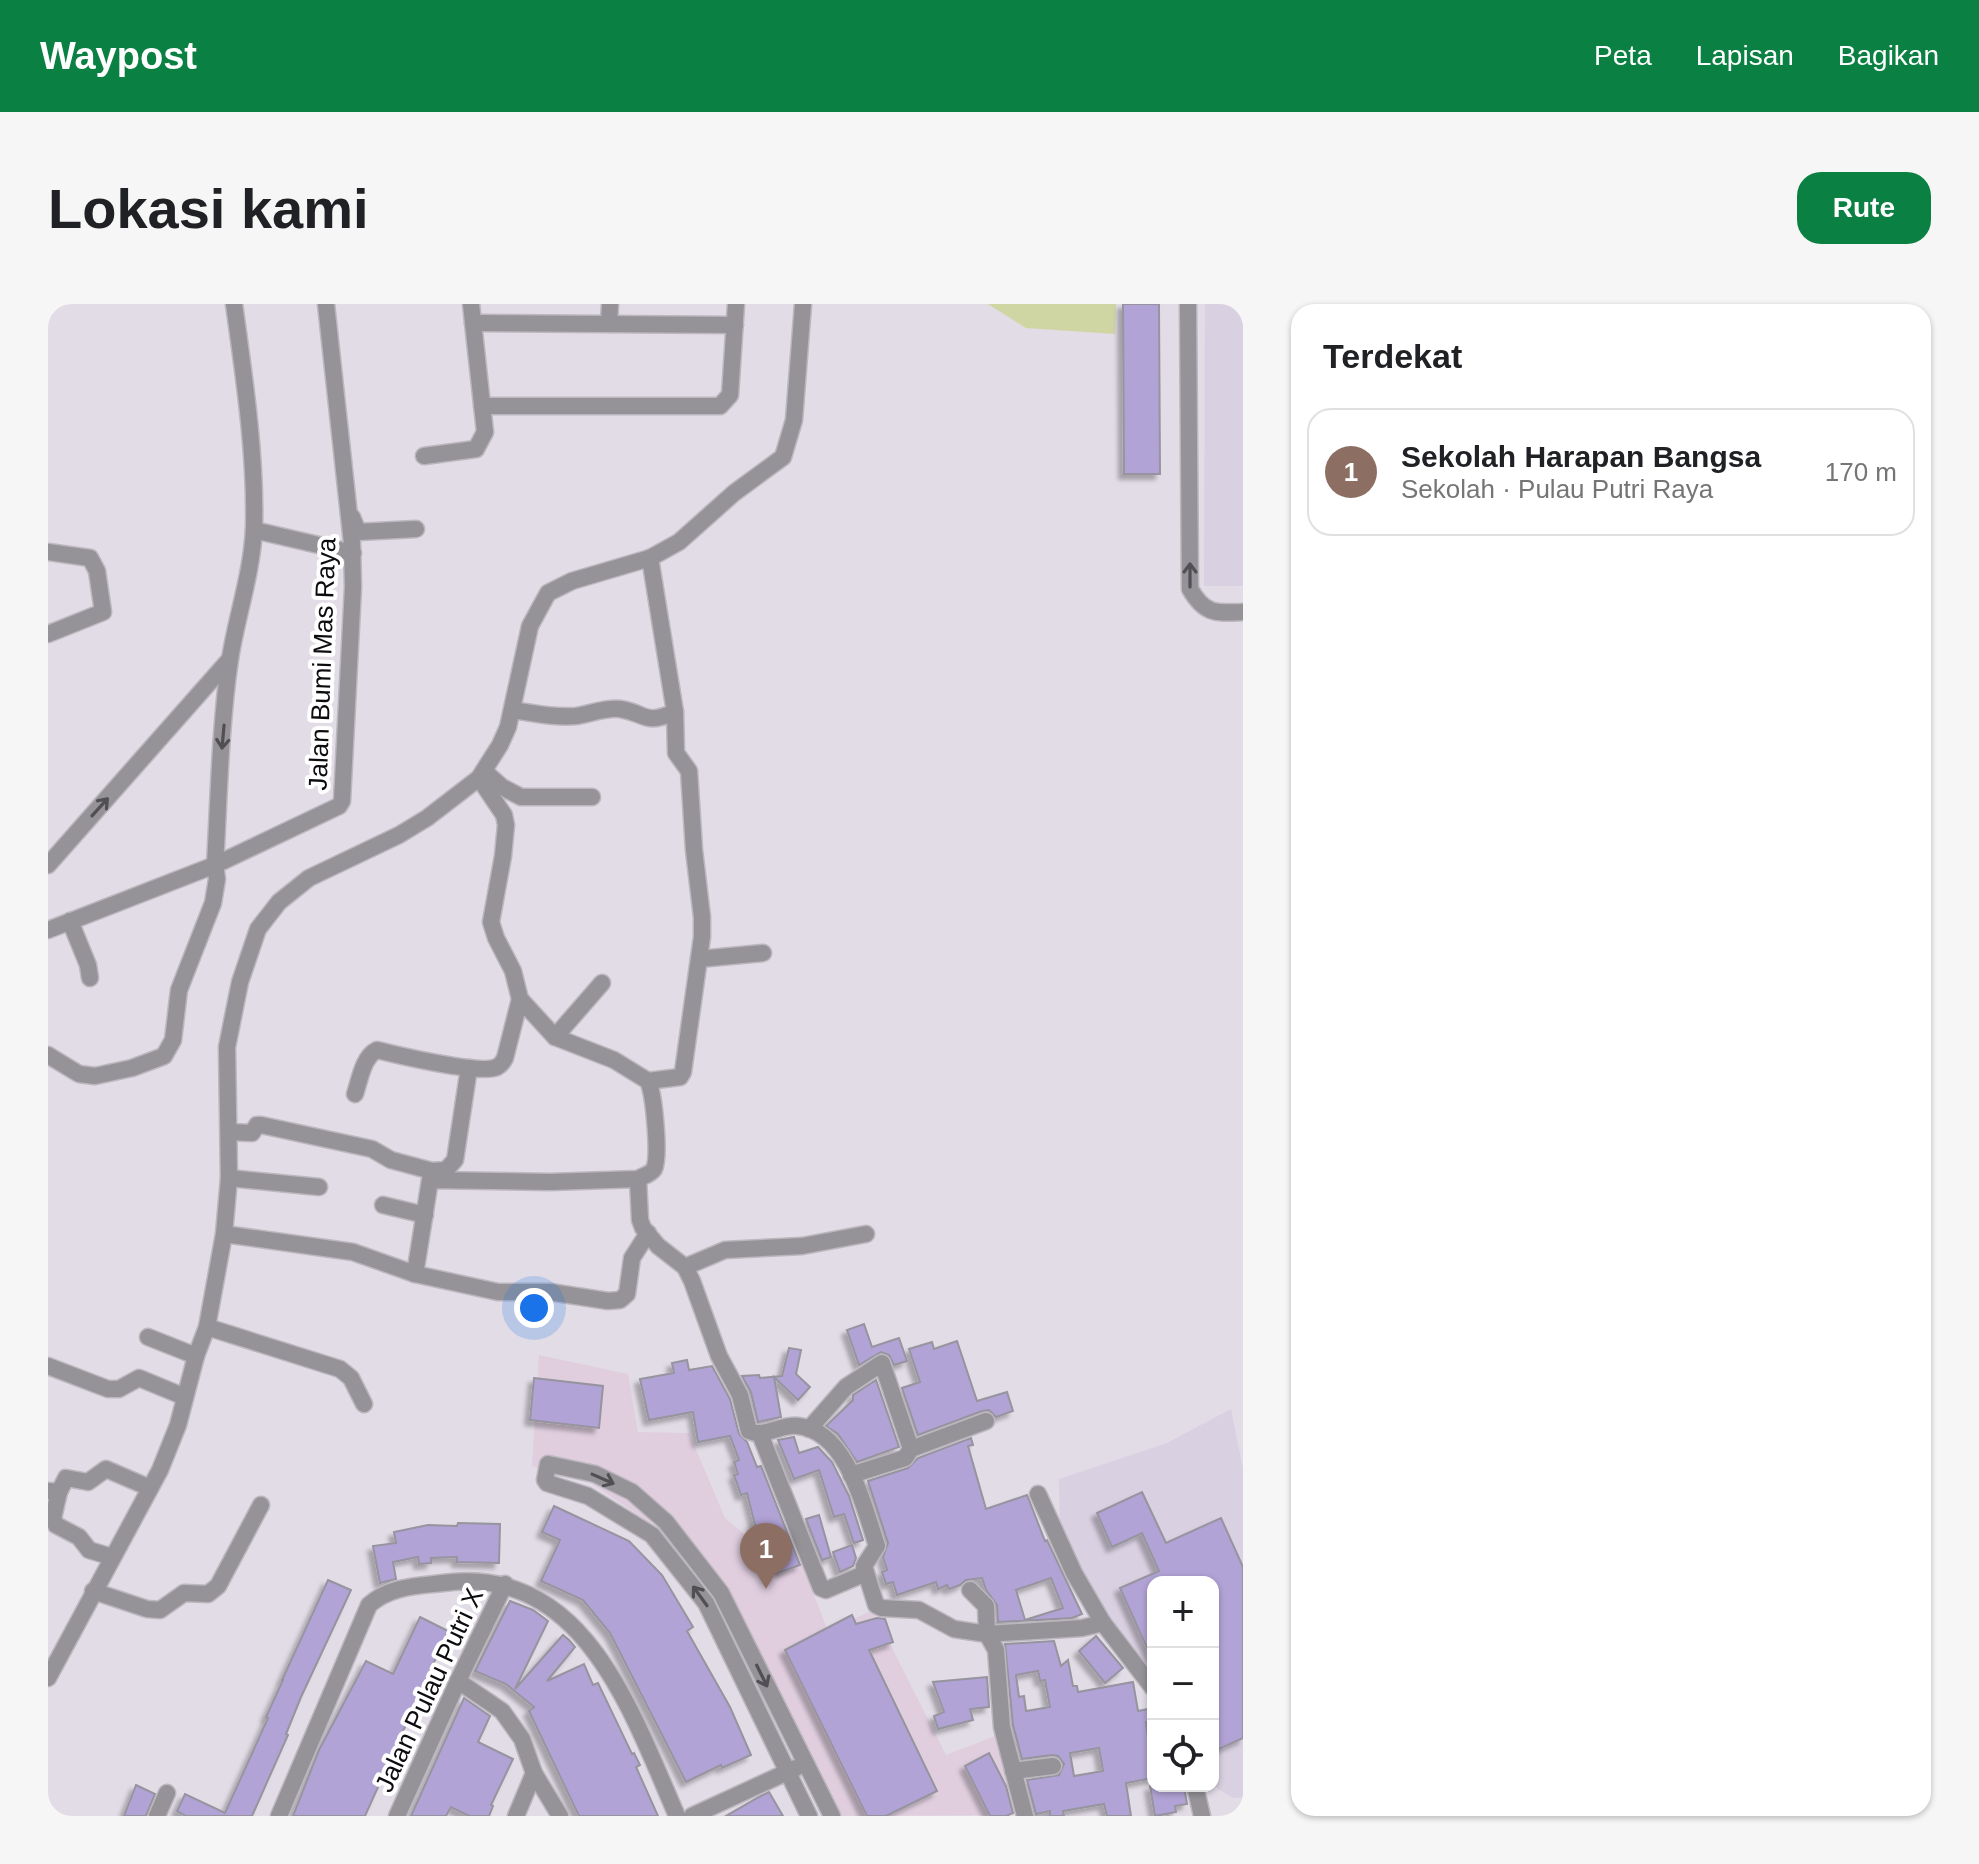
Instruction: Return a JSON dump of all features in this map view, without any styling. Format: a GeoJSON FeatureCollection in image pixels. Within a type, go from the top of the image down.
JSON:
{"type":"FeatureCollection","features":[{"type":"Feature","properties":{"kind":"street"},"geometry":{"type":"LineString","coordinates":[[48,1055],[79,1074],[95,1076],[132,1068],[164,1056],[173,1040],[183,977],[213,903],[230,659],[249,573],[254,530],[248,431],[234,304]]}},
{"type":"Feature","properties":{"kind":"street","name":"Jalan Bumi Mas Raya"},"geometry":{"type":"LineString","coordinates":[[48,930],[215,865],[339,806],[342,801],[354,542],[326,304]]}},
{"type":"Feature","properties":{"kind":"street"},"geometry":{"type":"LineString","coordinates":[[424,456],[476,449],[485,432],[471,304]]}},
{"type":"Feature","properties":{"kind":"street"},"geometry":{"type":"LineString","coordinates":[[609,324],[610,304]]}},
{"type":"Feature","properties":{"kind":"street"},"geometry":{"type":"LineString","coordinates":[[482,406],[720,406],[730,395],[736,304]]}},
{"type":"Feature","properties":{"kind":"street"},"geometry":{"type":"LineString","coordinates":[[50,1671],[150,1488],[178,1425],[207,1327],[224,1234],[229,1178],[227,1047],[240,982],[258,929],[279,902],[309,878],[399,835],[427,818],[482,774],[500,745],[512,710],[530,626],[548,593],[572,581],[650,558],[679,542],[734,493],[783,457],[794,420],[803,304]]}},
{"type":"Feature","properties":{"kind":"street"},"geometry":{"type":"LineString","coordinates":[[1188,304],[1190,589],[1197,602],[1213,613],[1243,612]]}},
{"type":"Feature","properties":{"kind":"street"},"geometry":{"type":"LineString","coordinates":[[473,323],[735,325]]}},
{"type":"Feature","properties":{"kind":"street"},"geometry":{"type":"LineString","coordinates":[[254,530],[354,542],[416,529]]}},
{"type":"Feature","properties":{"kind":"street"},"geometry":{"type":"LineString","coordinates":[[48,552],[90,558],[97,571],[103,612],[48,634]]}},
{"type":"Feature","properties":{"kind":"street"},"geometry":{"type":"LineString","coordinates":[[520,999],[555,1037],[614,1060],[648,1081],[680,1077],[683,1072],[702,917],[689,771],[676,753],[675,712],[650,558]]}},
{"type":"Feature","properties":{"kind":"street"},"geometry":{"type":"LineString","coordinates":[[48,865],[230,659]]}},
{"type":"Feature","properties":{"kind":"street"},"geometry":{"type":"LineString","coordinates":[[512,710],[550,716],[576,716],[621,709],[654,719],[675,712]]}},
{"type":"Feature","properties":{"kind":"street"},"geometry":{"type":"LineString","coordinates":[[482,774],[521,797],[592,797]]}},
{"type":"Feature","properties":{"kind":"street"},"geometry":{"type":"LineString","coordinates":[[355,1094],[372,1051],[469,1068],[493,1069],[500,1066],[505,1058],[520,999],[513,971],[491,922],[506,825],[504,815],[482,774]]}},
{"type":"Feature","properties":{"kind":"street"},"geometry":{"type":"LineString","coordinates":[[70,921],[90,978]]}},
{"type":"Feature","properties":{"kind":"street"},"geometry":{"type":"LineString","coordinates":[[699,959],[763,953]]}},
{"type":"Feature","properties":{"kind":"street"},"geometry":{"type":"LineString","coordinates":[[555,1037],[602,983]]}},
{"type":"Feature","properties":{"kind":"street"},"geometry":{"type":"LineString","coordinates":[[431,1175],[446,1170],[455,1160],[469,1068]]}},
{"type":"Feature","properties":{"kind":"street"},"geometry":{"type":"LineString","coordinates":[[229,1132],[252,1133],[257,1125],[261,1125],[372,1149],[391,1160],[431,1175],[550,1182],[638,1179],[649,1174],[656,1161],[655,1111],[648,1081]]}},
{"type":"Feature","properties":{"kind":"street"},"geometry":{"type":"LineString","coordinates":[[415,1274],[431,1175]]}},
{"type":"Feature","properties":{"kind":"street"},"geometry":{"type":"LineString","coordinates":[[229,1178],[319,1187]]}},
{"type":"Feature","properties":{"kind":"street"},"geometry":{"type":"LineString","coordinates":[[638,1179],[640,1220],[658,1246],[685,1267],[719,1356],[740,1395],[749,1431],[760,1434],[787,1426],[799,1426],[825,1438],[838,1451],[851,1475],[877,1546],[865,1564],[878,1607],[919,1610],[954,1629],[987,1634],[1082,1628],[1103,1623]]}},
{"type":"Feature","properties":{"kind":"street"},"geometry":{"type":"LineString","coordinates":[[383,1205],[425,1215]]}},
{"type":"Feature","properties":{"kind":"street"},"geometry":{"type":"LineString","coordinates":[[224,1234],[353,1252],[415,1274],[498,1292],[550,1292],[593,1300],[620,1300],[627,1294],[632,1258],[648,1233]]}},
{"type":"Feature","properties":{"kind":"street"},"geometry":{"type":"LineString","coordinates":[[685,1267],[725,1250],[802,1246],[866,1234]]}},
{"type":"Feature","properties":{"kind":"street"},"geometry":{"type":"LineString","coordinates":[[207,1327],[340,1369],[359,1391],[364,1404]]}},
{"type":"Feature","properties":{"kind":"street"},"geometry":{"type":"LineString","coordinates":[[148,1337],[196,1356]]}},
{"type":"Feature","properties":{"kind":"street"},"geometry":{"type":"LineString","coordinates":[[809,1429],[846,1387],[882,1363],[911,1449]]}},
{"type":"Feature","properties":{"kind":"street"},"geometry":{"type":"LineString","coordinates":[[48,1366],[108,1389],[119,1389],[139,1378],[185,1397]]}},
{"type":"Feature","properties":{"kind":"street"},"geometry":{"type":"LineString","coordinates":[[851,1475],[905,1458],[911,1449],[986,1421]]}},
{"type":"Feature","properties":{"kind":"street"},"geometry":{"type":"LineString","coordinates":[[760,1434],[821,1588],[826,1590],[866,1573]]}},
{"type":"Feature","properties":{"kind":"street"},"geometry":{"type":"LineString","coordinates":[[809,1816],[706,1603],[652,1535],[588,1496],[547,1483],[548,1464],[595,1474],[632,1492],[666,1522],[721,1593],[832,1816]]}},
{"type":"Feature","properties":{"kind":"street"},"geometry":{"type":"LineString","coordinates":[[112,1557],[89,1550],[79,1537],[56,1525],[53,1518],[54,1492],[66,1478],[88,1482],[106,1469],[150,1488]]}},
{"type":"Feature","properties":{"kind":"street"},"geometry":{"type":"LineString","coordinates":[[1038,1494],[1074,1573],[1103,1623],[1147,1680]]}},
{"type":"Feature","properties":{"kind":"street"},"geometry":{"type":"LineString","coordinates":[[93,1591],[147,1609],[160,1610],[184,1593],[208,1594],[223,1578],[261,1505]]}},
{"type":"Feature","properties":{"kind":"street"},"geometry":{"type":"LineString","coordinates":[[652,1535],[666,1522]]}},
{"type":"Feature","properties":{"kind":"street"},"geometry":{"type":"LineString","coordinates":[[279,1816],[369,1605],[380,1595],[393,1590],[470,1579],[505,1584],[553,1608],[575,1627],[592,1647],[627,1701],[677,1816]]}},
{"type":"Feature","properties":{"kind":"street","name":"Jalan Pulau Putri X"},"geometry":{"type":"LineString","coordinates":[[397,1816],[505,1584]]}},
{"type":"Feature","properties":{"kind":"street"},"geometry":{"type":"LineString","coordinates":[[970,1590],[986,1606],[987,1634],[996,1650],[1002,1727],[1025,1816]]}},
{"type":"Feature","properties":{"kind":"street"},"geometry":{"type":"LineString","coordinates":[[458,1681],[502,1711],[522,1739],[534,1773],[560,1816]]}},
{"type":"Feature","properties":{"kind":"street"},"geometry":{"type":"LineString","coordinates":[[692,1816],[804,1764]]}},
{"type":"Feature","properties":{"kind":"street"},"geometry":{"type":"LineString","coordinates":[[1013,1771],[1053,1766]]}},
{"type":"Feature","properties":{"kind":"street"},"geometry":{"type":"LineString","coordinates":[[516,1816],[534,1773]]}},
{"type":"Feature","properties":{"kind":"street"},"geometry":{"type":"LineString","coordinates":[[1196,1792],[1202,1816]]}},
{"type":"Feature","properties":{"kind":"street"},"geometry":{"type":"LineString","coordinates":[[157,1816],[167,1793]]}},
{"type":"Feature","properties":{"kind":"shaded area"},"geometry":{"type":"Polygon","coordinates":[[[1205,304],[1243,304],[1243,586],[1204,586],[1205,304]]]}},
{"type":"Feature","properties":{"kind":"shaded area"},"geometry":{"type":"Polygon","coordinates":[[[539,1355],[628,1374],[638,1432],[689,1433],[725,1518],[752,1541],[763,1575],[802,1564],[828,1631],[873,1610],[946,1755],[995,1736],[1024,1815],[841,1816],[730,1602],[657,1514],[650,1523],[589,1482],[532,1466],[539,1355]]]}},
{"type":"Feature","properties":{"kind":"shaded area"},"geometry":{"type":"Polygon","coordinates":[[[1231,1409],[1243,1469],[1243,1797],[1233,1798],[1219,1790],[1219,1576],[1147,1576],[1147,1670],[1085,1589],[1060,1533],[1059,1479],[1167,1443],[1231,1409]]]}},
{"type":"Feature","properties":{"kind":"green space"},"geometry":{"type":"Polygon","coordinates":[[[988,304],[1116,304],[1115,334],[1026,328],[988,304]]]}},
{"type":"Feature","properties":{"kind":"building"},"geometry":{"type":"Polygon","coordinates":[[[1123,304],[1159,304],[1160,474],[1124,474],[1123,304]]]}},
{"type":"Feature","properties":{"kind":"building"},"geometry":{"type":"Polygon","coordinates":[[[864,1324],[872,1347],[899,1338],[907,1361],[894,1365],[889,1355],[881,1352],[859,1365],[847,1330],[864,1324]]]}},
{"type":"Feature","properties":{"kind":"building"},"geometry":{"type":"Polygon","coordinates":[[[957,1341],[977,1401],[1007,1392],[1013,1411],[996,1417],[989,1410],[982,1411],[918,1435],[902,1388],[920,1382],[909,1349],[932,1342],[934,1349],[957,1341]]]}},
{"type":"Feature","properties":{"kind":"building"},"geometry":{"type":"Polygon","coordinates":[[[789,1348],[801,1350],[796,1374],[810,1387],[798,1400],[774,1377],[781,1417],[758,1422],[751,1392],[742,1376],[782,1376],[789,1348]]]}},
{"type":"Feature","properties":{"kind":"building"},"geometry":{"type":"Polygon","coordinates":[[[687,1360],[689,1370],[712,1366],[730,1399],[739,1434],[747,1442],[757,1467],[761,1466],[800,1565],[781,1572],[774,1550],[768,1552],[761,1531],[757,1533],[747,1493],[741,1495],[734,1475],[738,1474],[734,1462],[739,1460],[730,1436],[698,1442],[693,1412],[649,1420],[640,1379],[674,1373],[672,1363],[687,1360]]]}},
{"type":"Feature","properties":{"kind":"building"},"geometry":{"type":"Polygon","coordinates":[[[534,1378],[603,1386],[599,1428],[530,1420],[534,1378]]]}},
{"type":"Feature","properties":{"kind":"building"},"geometry":{"type":"Polygon","coordinates":[[[876,1380],[899,1447],[857,1462],[838,1434],[826,1426],[853,1400],[853,1395],[876,1380]]]}},
{"type":"Feature","properties":{"kind":"building"},"geometry":{"type":"Polygon","coordinates":[[[794,1437],[799,1453],[818,1447],[832,1462],[849,1496],[863,1540],[854,1543],[844,1514],[834,1517],[819,1470],[794,1479],[778,1440],[794,1437]]]}},
{"type":"Feature","properties":{"kind":"building"},"geometry":{"type":"Polygon","coordinates":[[[971,1438],[973,1445],[968,1446],[986,1509],[1027,1495],[1045,1541],[1082,1614],[1072,1618],[998,1622],[997,1605],[982,1578],[966,1580],[949,1589],[947,1585],[938,1589],[936,1582],[897,1595],[893,1582],[886,1584],[882,1572],[887,1570],[883,1557],[888,1543],[868,1481],[908,1468],[918,1458],[971,1438]],[[1051,1578],[1016,1590],[1025,1620],[1063,1608],[1051,1578]]]}},
{"type":"Feature","properties":{"kind":"building"},"geometry":{"type":"Polygon","coordinates":[[[1142,1492],[1166,1543],[1221,1518],[1243,1567],[1243,1738],[1219,1749],[1219,1576],[1148,1576],[1159,1571],[1142,1533],[1112,1547],[1097,1513],[1142,1492]]]}},
{"type":"Feature","properties":{"kind":"building"},"geometry":{"type":"Polygon","coordinates":[[[554,1506],[629,1541],[662,1575],[693,1627],[687,1631],[730,1707],[751,1755],[686,1782],[610,1633],[583,1600],[541,1581],[560,1540],[542,1532],[554,1506]]]}},
{"type":"Feature","properties":{"kind":"building"},"geometry":{"type":"Polygon","coordinates":[[[819,1515],[831,1557],[822,1560],[806,1519],[819,1515]]]}},
{"type":"Feature","properties":{"kind":"building"},"geometry":{"type":"Polygon","coordinates":[[[458,1523],[500,1524],[499,1563],[457,1562],[457,1557],[431,1558],[431,1563],[419,1564],[418,1557],[393,1562],[396,1579],[380,1583],[373,1546],[396,1543],[394,1532],[428,1525],[457,1526],[458,1523]]]}},
{"type":"Feature","properties":{"kind":"building"},"geometry":{"type":"Polygon","coordinates":[[[852,1545],[856,1558],[853,1566],[840,1572],[833,1552],[852,1545]]]}},
{"type":"Feature","properties":{"kind":"building"},"geometry":{"type":"Polygon","coordinates":[[[1147,1576],[1147,1648],[1120,1588],[1147,1576]]]}},
{"type":"Feature","properties":{"kind":"building"},"geometry":{"type":"Polygon","coordinates":[[[328,1580],[351,1590],[301,1697],[288,1735],[252,1816],[186,1816],[177,1811],[185,1794],[225,1813],[328,1580]]]}},
{"type":"Feature","properties":{"kind":"building"},"geometry":{"type":"Polygon","coordinates":[[[510,1601],[533,1610],[548,1621],[515,1689],[563,1635],[569,1640],[575,1647],[547,1681],[584,1664],[593,1685],[598,1683],[640,1765],[636,1767],[658,1816],[579,1816],[529,1711],[534,1707],[506,1684],[475,1671],[510,1601]]]}},
{"type":"Feature","properties":{"kind":"building"},"geometry":{"type":"Polygon","coordinates":[[[852,1615],[856,1624],[885,1619],[893,1642],[869,1650],[937,1791],[886,1816],[867,1816],[785,1650],[852,1615]]]}},
{"type":"Feature","properties":{"kind":"building"},"geometry":{"type":"Polygon","coordinates":[[[420,1617],[448,1631],[365,1816],[293,1816],[319,1750],[366,1661],[393,1674],[420,1617]]]}},
{"type":"Feature","properties":{"kind":"building"},"geometry":{"type":"Polygon","coordinates":[[[1096,1636],[1123,1668],[1105,1683],[1079,1651],[1096,1636]]]}},
{"type":"Feature","properties":{"kind":"building"},"geometry":{"type":"Polygon","coordinates":[[[1054,1641],[1061,1666],[1068,1660],[1073,1686],[1077,1686],[1078,1692],[1133,1682],[1138,1711],[1147,1709],[1147,1779],[1126,1783],[1131,1816],[1107,1816],[1104,1804],[1063,1811],[1064,1816],[1050,1816],[1050,1811],[1036,1814],[1027,1780],[1059,1775],[1064,1764],[1058,1756],[1052,1755],[1022,1759],[1013,1725],[1005,1644],[1054,1641]],[[1038,1671],[1016,1675],[1019,1697],[1024,1696],[1026,1711],[1050,1707],[1045,1680],[1040,1681],[1038,1671]],[[1099,1748],[1070,1753],[1074,1776],[1103,1771],[1099,1748]]]}},
{"type":"Feature","properties":{"kind":"building"},"geometry":{"type":"Polygon","coordinates":[[[987,1677],[989,1707],[970,1709],[973,1720],[938,1729],[934,1716],[944,1712],[933,1682],[987,1677]]]}},
{"type":"Feature","properties":{"kind":"building"},"geometry":{"type":"Polygon","coordinates":[[[464,1698],[490,1716],[478,1742],[513,1759],[491,1805],[489,1816],[469,1816],[451,1807],[446,1816],[411,1816],[464,1698]]]}},
{"type":"Feature","properties":{"kind":"building"},"geometry":{"type":"Polygon","coordinates":[[[989,1753],[1006,1786],[1013,1813],[1006,1816],[990,1816],[965,1766],[989,1753]]]}},
{"type":"Feature","properties":{"kind":"building"},"geometry":{"type":"Polygon","coordinates":[[[136,1785],[155,1794],[146,1816],[124,1816],[136,1785]]]}},
{"type":"Feature","properties":{"kind":"building"},"geometry":{"type":"Polygon","coordinates":[[[769,1792],[783,1816],[726,1816],[759,1797],[769,1792]]]}},
{"type":"Feature","properties":{"kind":"building"},"geometry":{"type":"Polygon","coordinates":[[[1151,1792],[1185,1792],[1187,1804],[1175,1806],[1176,1812],[1155,1816],[1151,1792]]]}},
{"type":"Feature","properties":{"kind":"place","name":"Sekolah Harapan Bangsa"},"geometry":{"type":"Point","coordinates":[766,1589]}}]}
